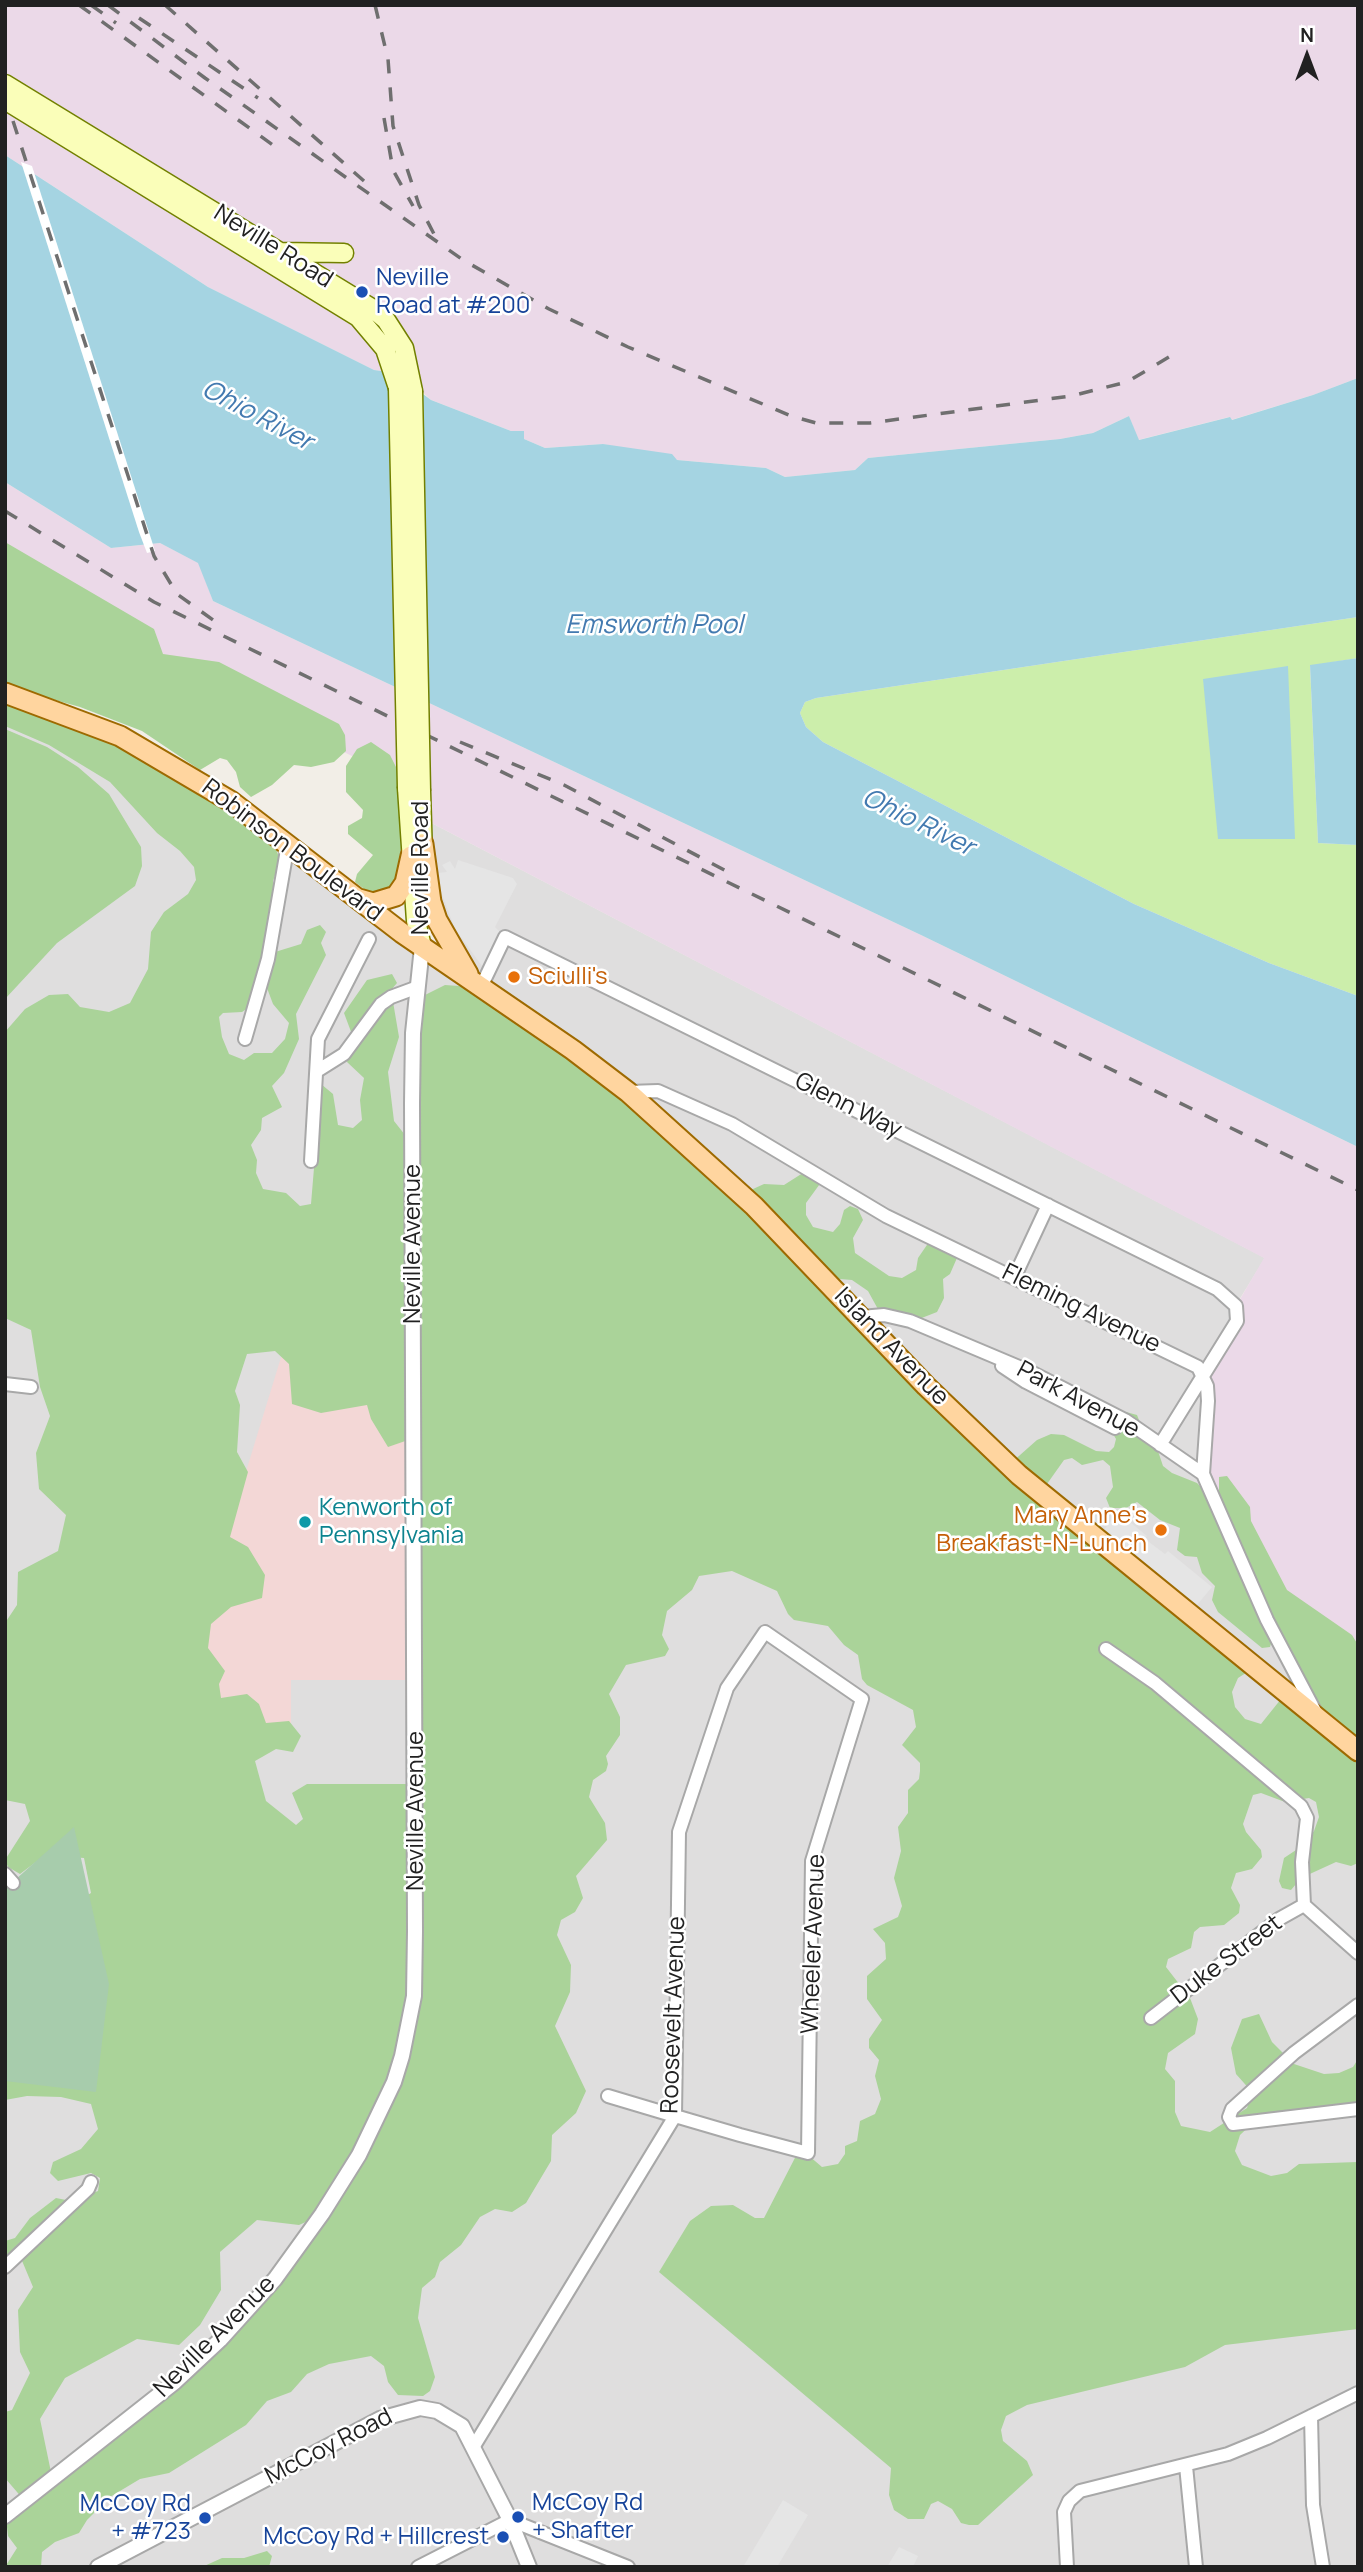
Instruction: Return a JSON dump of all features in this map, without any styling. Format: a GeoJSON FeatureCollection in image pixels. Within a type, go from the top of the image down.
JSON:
{"type":"FeatureCollection","features":[{"type":"Feature","properties":{"kind":"main road","name":"Neville Road"},"geometry":{"type":"LineString","coordinates":[[5,84],[281,252],[386,320],[404,348],[417,850],[416,921],[422,947]]}},
{"type":"Feature","properties":{"kind":"main road","name":"Neville Road"},"geometry":{"type":"LineString","coordinates":[[5,100],[358,317],[385,349],[406,389]]}},
{"type":"Feature","properties":{"kind":"main road"},"geometry":{"type":"LineString","coordinates":[[281,252],[344,253]]}},
{"type":"Feature","properties":{"kind":"main road","name":"Robinson Boulevard"},"geometry":{"type":"LineString","coordinates":[[5,693],[120,736],[232,802],[349,894],[422,947]]}},
{"type":"Feature","properties":{"kind":"main road"},"geometry":{"type":"LineString","coordinates":[[349,894],[365,902],[391,899],[405,883],[417,850]]}},
{"type":"Feature","properties":{"kind":"main road"},"geometry":{"type":"LineString","coordinates":[[417,850],[437,920],[477,984]]}},
{"type":"Feature","properties":{"kind":"main road","name":"Island Avenue"},"geometry":{"type":"LineString","coordinates":[[422,947],[628,1092],[754,1206],[926,1386],[1019,1475],[1111,1553],[1358,1751]]}},
{"type":"Feature","properties":{"kind":"street"},"geometry":{"type":"LineString","coordinates":[[245,1039],[268,959],[288,844]]}},
{"type":"Feature","properties":{"kind":"street","name":"Glenn Way"},"geometry":{"type":"LineString","coordinates":[[477,984],[505,937],[1194,1276],[1228,1297],[1236,1306],[1237,1321],[1202,1373]]}},
{"type":"Feature","properties":{"kind":"street"},"geometry":{"type":"LineString","coordinates":[[311,1161],[321,1028],[369,939]]}},
{"type":"Feature","properties":{"kind":"street","name":"Neville Avenue"},"geometry":{"type":"LineString","coordinates":[[5,2516],[175,2382],[220,2340],[275,2279],[322,2214],[359,2154],[388,2094],[402,2056],[414,1996],[412,1103],[413,1033],[422,947]]}},
{"type":"Feature","properties":{"kind":"street"},"geometry":{"type":"LineString","coordinates":[[317,1071],[344,1054],[382,1004],[391,997],[418,987]]}},
{"type":"Feature","properties":{"kind":"street","name":"Fleming Avenue"},"geometry":{"type":"LineString","coordinates":[[628,1092],[658,1091],[732,1124],[886,1216],[1191,1363],[1202,1373]]}},
{"type":"Feature","properties":{"kind":"street"},"geometry":{"type":"LineString","coordinates":[[1014,1278],[1048,1205]]}},
{"type":"Feature","properties":{"kind":"street","name":"Park Avenue"},"geometry":{"type":"LineString","coordinates":[[862,1317],[884,1315],[910,1321],[1031,1372],[1125,1420],[1203,1474]]}},
{"type":"Feature","properties":{"kind":"street","name":"Park Avenue"},"geometry":{"type":"LineString","coordinates":[[984,1354],[1026,1382],[1115,1428]]}},
{"type":"Feature","properties":{"kind":"street"},"geometry":{"type":"LineString","coordinates":[[1160,1445],[1202,1373]]}},
{"type":"Feature","properties":{"kind":"street"},"geometry":{"type":"LineString","coordinates":[[1202,1373],[1208,1401],[1203,1474],[1267,1620],[1316,1715]]}},
{"type":"Feature","properties":{"kind":"street"},"geometry":{"type":"LineString","coordinates":[[5,1384],[31,1387]]}},
{"type":"Feature","properties":{"kind":"street","name":"Roosevelt Avenue"},"geometry":{"type":"LineString","coordinates":[[474,2446],[675,2116],[680,1832],[727,1688],[765,1632],[862,1699]]}},
{"type":"Feature","properties":{"kind":"street"},"geometry":{"type":"LineString","coordinates":[[1106,1650],[1155,1683],[1301,1806],[1307,1818],[1303,1862],[1304,1905],[1356,1948]]}},
{"type":"Feature","properties":{"kind":"street","name":"Wheeler Avenue"},"geometry":{"type":"LineString","coordinates":[[675,2116],[808,2153],[812,1861],[862,1699]]}},
{"type":"Feature","properties":{"kind":"street","name":"Duke Street"},"geometry":{"type":"LineString","coordinates":[[1151,2018],[1279,1919],[1304,1905]]}},
{"type":"Feature","properties":{"kind":"street"},"geometry":{"type":"LineString","coordinates":[[1358,2005],[1294,2053],[1232,2109],[1229,2117],[1233,2124],[1358,2109]]}},
{"type":"Feature","properties":{"kind":"street"},"geometry":{"type":"LineString","coordinates":[[608,2096],[675,2116]]}},
{"type":"Feature","properties":{"kind":"street"},"geometry":{"type":"LineString","coordinates":[[5,2267],[88,2189],[91,2182]]}},
{"type":"Feature","properties":{"kind":"street"},"geometry":{"type":"LineString","coordinates":[[1067,2567],[1064,2512],[1073,2495],[1086,2488],[1186,2466],[1258,2442],[1358,2393]]}},
{"type":"Feature","properties":{"kind":"street","name":"McCoy Road"},"geometry":{"type":"LineString","coordinates":[[98,2567],[380,2418],[420,2408],[450,2417],[461,2426],[474,2446],[510,2520],[529,2567]]}},
{"type":"Feature","properties":{"kind":"street"},"geometry":{"type":"LineString","coordinates":[[1311,2416],[1315,2533],[1323,2567]]}},
{"type":"Feature","properties":{"kind":"street"},"geometry":{"type":"LineString","coordinates":[[1186,2466],[1196,2567]]}},
{"type":"Feature","properties":{"kind":"street"},"geometry":{"type":"LineString","coordinates":[[418,2567],[510,2520],[628,2567]]}},
{"type":"Feature","properties":{"kind":"shaded area"},"geometry":{"type":"Polygon","coordinates":[[[5,5],[1358,5],[1358,378],[1231,420],[1229,417],[1138,440],[1129,416],[1093,433],[1060,439],[868,458],[855,470],[785,477],[766,468],[677,460],[603,444],[545,448],[524,439],[524,431],[511,431],[431,400],[413,383],[396,333],[5,84],[5,5]]]}},
{"type":"Feature","properties":{"kind":"shaded area"},"geometry":{"type":"Polygon","coordinates":[[[5,100],[343,305],[395,373],[374,370],[208,287],[5,155],[5,100]]]}},
{"type":"Feature","properties":{"kind":"shaded area"},"geometry":{"type":"Polygon","coordinates":[[[5,482],[111,548],[160,543],[199,563],[213,601],[921,935],[1358,1147],[1358,1751],[1203,1474],[1202,1373],[1237,1321],[1236,1306],[1264,1258],[422,818],[421,790],[5,585],[5,482]]]}},
{"type":"Feature","properties":{"kind":"shaded area"},"geometry":{"type":"Polygon","coordinates":[[[5,693],[120,736],[470,979],[445,936],[422,818],[1265,1258],[1236,1305],[1358,1751],[1358,2567],[5,2567],[5,693]],[[415,1523],[291,1680],[416,1680],[415,1523]]]}},
{"type":"Feature","properties":{"kind":"shaded area"},"geometry":{"type":"Polygon","coordinates":[[[458,860],[513,878],[517,884],[495,927],[500,932],[482,966],[455,929],[439,887],[438,873],[447,872],[442,865],[450,861],[455,869],[458,860]]]}},
{"type":"Feature","properties":{"kind":"shaded area"},"geometry":{"type":"Polygon","coordinates":[[[344,1152],[412,1152],[416,1680],[291,1680],[291,1729],[167,1729],[344,1152]]]}},
{"type":"Feature","properties":{"kind":"shaded area"},"geometry":{"type":"Polygon","coordinates":[[[1118,1512],[1147,1536],[1145,1539],[1165,1554],[1168,1551],[1212,1587],[1197,1605],[1103,1531],[1118,1512]]]}},
{"type":"Feature","properties":{"kind":"shaded area"},"geometry":{"type":"Polygon","coordinates":[[[783,2500],[808,2515],[777,2567],[743,2567],[783,2500]]]}},
{"type":"Feature","properties":{"kind":"shaded area"},"geometry":{"type":"Polygon","coordinates":[[[899,2547],[918,2556],[913,2567],[887,2567],[899,2547]]]}},
{"type":"Feature","properties":{"kind":"green space"},"geometry":{"type":"Polygon","coordinates":[[[5,542],[154,629],[163,654],[219,662],[339,724],[345,735],[346,751],[334,762],[311,767],[294,765],[272,785],[251,797],[240,787],[236,772],[227,760],[220,758],[200,770],[142,731],[80,707],[5,686],[5,542]]]}},
{"type":"Feature","properties":{"kind":"green space"},"geometry":{"type":"Polygon","coordinates":[[[1358,617],[1358,658],[1310,666],[1318,843],[1358,845],[1358,996],[1269,963],[1134,904],[823,742],[806,727],[800,713],[805,702],[816,698],[1358,617]]]}},
{"type":"Feature","properties":{"kind":"green space"},"geometry":{"type":"Polygon","coordinates":[[[5,695],[67,716],[270,833],[280,860],[273,881],[277,896],[255,1003],[242,1012],[223,1013],[219,1017],[222,1037],[229,1054],[244,1060],[254,1053],[272,1053],[285,1039],[289,1023],[273,1004],[267,988],[275,952],[301,944],[307,930],[320,925],[326,932],[321,943],[326,955],[296,1014],[299,1039],[284,1073],[272,1086],[282,1107],[262,1118],[261,1130],[251,1145],[257,1160],[256,1173],[263,1189],[286,1193],[300,1206],[311,1204],[321,1084],[333,1094],[338,1125],[353,1128],[362,1120],[360,1100],[364,1078],[347,1062],[353,1037],[344,1013],[367,980],[392,974],[397,983],[391,990],[399,1037],[388,1072],[394,1121],[409,1140],[411,1439],[388,1447],[371,1419],[367,1405],[321,1413],[292,1404],[289,1364],[275,1351],[247,1354],[235,1391],[240,1405],[237,1452],[248,1472],[230,1537],[248,1547],[265,1575],[262,1598],[231,1607],[211,1624],[208,1648],[225,1671],[219,1684],[221,1698],[247,1694],[259,1704],[266,1723],[289,1721],[301,1736],[293,1752],[276,1749],[255,1761],[266,1801],[296,1825],[303,1819],[292,1793],[307,1784],[415,1784],[412,1996],[392,2082],[317,2217],[299,2225],[257,2220],[220,2252],[221,2290],[200,2325],[179,2345],[137,2339],[65,2378],[40,2419],[52,2477],[23,2499],[5,2478],[5,2412],[12,2410],[30,2373],[20,2352],[18,2310],[33,2287],[20,2256],[79,2198],[98,2191],[100,2178],[91,2173],[58,2181],[50,2173],[53,2162],[81,2149],[98,2129],[91,2104],[61,2097],[27,2096],[5,2100],[5,2070],[76,1902],[91,1893],[84,1858],[69,1857],[53,1849],[20,1874],[8,1867],[5,1860],[30,1821],[25,1804],[5,1800],[5,1623],[17,1605],[18,1572],[58,1551],[66,1515],[39,1489],[36,1453],[50,1416],[40,1387],[31,1330],[5,1318],[5,1032],[25,1009],[49,995],[68,994],[80,1007],[109,1012],[130,1003],[148,969],[151,932],[164,912],[188,894],[196,880],[194,867],[180,851],[157,833],[110,782],[49,745],[5,726],[5,695]]]}},
{"type":"Feature","properties":{"kind":"green space"},"geometry":{"type":"Polygon","coordinates":[[[5,729],[47,747],[78,767],[109,794],[141,847],[142,866],[135,886],[57,943],[5,999],[5,729]]]}},
{"type":"Feature","properties":{"kind":"green space"},"geometry":{"type":"Polygon","coordinates":[[[371,742],[390,755],[397,769],[401,791],[402,845],[398,876],[394,883],[382,892],[368,892],[355,882],[357,874],[373,855],[348,834],[348,826],[362,818],[363,810],[346,792],[346,766],[357,749],[371,742]]]}},
{"type":"Feature","properties":{"kind":"green space"},"geometry":{"type":"Polygon","coordinates":[[[445,985],[473,987],[679,1141],[915,1382],[1252,1669],[1238,1678],[1232,1692],[1235,1707],[1245,1719],[1261,1724],[1285,1694],[1358,1757],[1358,1863],[1351,1866],[1336,1862],[1301,1878],[1291,1890],[1282,1888],[1279,1881],[1284,1858],[1305,1844],[1314,1831],[1319,1817],[1316,1802],[1309,1798],[1285,1802],[1261,1793],[1253,1795],[1243,1824],[1261,1850],[1262,1857],[1252,1869],[1236,1873],[1231,1888],[1240,1905],[1239,1913],[1224,1925],[1200,1927],[1194,1932],[1191,1948],[1168,1959],[1166,1967],[1190,1998],[1198,2019],[1195,2034],[1168,2053],[1165,2069],[1175,2081],[1175,2112],[1181,2126],[1210,2132],[1247,2108],[1252,2092],[1236,2074],[1231,2048],[1242,2019],[1259,2014],[1272,2042],[1294,2064],[1324,2074],[1339,2073],[1353,2067],[1358,2059],[1358,2105],[1259,2117],[1240,2135],[1235,2151],[1242,2165],[1271,2176],[1287,2173],[1299,2164],[1358,2162],[1358,2329],[1225,2345],[1185,2367],[1027,2405],[1006,2416],[1001,2430],[1003,2441],[1027,2461],[1033,2475],[978,2525],[969,2525],[961,2523],[952,2509],[938,2501],[931,2504],[924,2519],[908,2519],[894,2510],[889,2495],[891,2468],[659,2272],[690,2221],[711,2206],[733,2205],[755,2218],[764,2218],[798,2152],[808,2155],[822,2167],[838,2164],[845,2154],[845,2146],[857,2141],[860,2121],[875,2114],[881,2099],[875,2076],[879,2060],[869,2048],[869,2039],[882,2020],[867,1999],[867,1976],[886,1959],[885,1943],[873,1929],[898,1917],[902,1906],[894,1878],[901,1851],[898,1827],[908,1813],[908,1790],[919,1779],[920,1771],[920,1763],[902,1745],[916,1727],[913,1710],[867,1685],[862,1679],[858,1655],[844,1645],[828,1626],[794,1620],[788,1614],[777,1591],[732,1571],[699,1576],[692,1590],[667,1611],[662,1635],[669,1649],[665,1656],[626,1665],[609,1694],[620,1717],[620,1735],[606,1756],[606,1771],[593,1780],[589,1797],[605,1823],[607,1840],[576,1876],[583,1898],[575,1912],[561,1920],[557,1935],[571,1965],[570,1992],[555,2026],[586,2091],[576,2113],[552,2135],[551,2161],[526,2203],[512,2212],[495,2209],[480,2217],[461,2245],[440,2262],[435,2277],[422,2288],[418,2318],[435,2377],[430,2391],[423,2396],[398,2395],[388,2382],[384,2366],[371,2356],[329,2364],[307,2374],[291,2392],[267,2401],[246,2425],[169,2473],[140,2479],[110,2497],[87,2520],[79,2533],[55,2542],[42,2552],[41,2567],[5,2567],[17,2548],[8,2536],[6,2518],[222,2342],[361,2155],[417,1997],[417,1032],[423,996],[445,985]]]}},
{"type":"Feature","properties":{"kind":"green space"},"geometry":{"type":"Polygon","coordinates":[[[806,1171],[822,1181],[806,1203],[806,1215],[813,1227],[833,1232],[840,1224],[844,1210],[850,1206],[858,1209],[863,1220],[853,1238],[855,1253],[889,1276],[902,1278],[916,1270],[918,1258],[929,1242],[960,1251],[950,1274],[943,1279],[944,1298],[937,1312],[914,1321],[879,1311],[868,1291],[852,1280],[827,1278],[749,1197],[753,1189],[764,1184],[784,1185],[806,1171]]]}},
{"type":"Feature","properties":{"kind":"green space"},"geometry":{"type":"Polygon","coordinates":[[[1126,1412],[1137,1415],[1144,1433],[1157,1448],[1163,1466],[1172,1473],[1197,1483],[1205,1491],[1272,1640],[1270,1647],[1262,1648],[1218,1612],[1212,1600],[1215,1586],[1202,1573],[1197,1557],[1185,1556],[1177,1550],[1180,1528],[1160,1520],[1137,1502],[1126,1508],[1110,1508],[1106,1498],[1113,1487],[1110,1466],[1103,1460],[1082,1465],[1072,1458],[1064,1460],[1042,1491],[1011,1463],[1037,1440],[1051,1434],[1064,1435],[1096,1451],[1109,1452],[1116,1439],[1110,1429],[1116,1417],[1126,1412]]]}},
{"type":"Feature","properties":{"kind":"green space"},"geometry":{"type":"Polygon","coordinates":[[[1227,1476],[1250,1507],[1251,1521],[1287,1590],[1352,1635],[1358,1645],[1358,1746],[1318,1710],[1283,1646],[1219,1505],[1219,1477],[1227,1476]]]}},
{"type":"Feature","properties":{"kind":"green space"},"geometry":{"type":"Polygon","coordinates":[[[74,1827],[109,1984],[96,2092],[5,2081],[5,1889],[74,1827]]]}},
{"type":"Feature","properties":{"kind":"green space"},"geometry":{"type":"Polygon","coordinates":[[[56,2198],[71,2201],[5,2266],[5,2241],[15,2238],[30,2218],[56,2198]]]}},
{"type":"Feature","properties":{"kind":"green space"},"geometry":{"type":"Polygon","coordinates":[[[267,2551],[272,2556],[269,2567],[202,2567],[222,2558],[244,2558],[267,2551]]]}},
{"type":"Feature","properties":{"kind":"water","name":"Emsworth Pool"},"geometry":{"type":"Polygon","coordinates":[[[5,155],[208,287],[374,370],[395,373],[431,400],[511,431],[524,431],[524,439],[545,448],[603,444],[672,454],[677,460],[766,468],[785,477],[855,470],[868,458],[1060,439],[1093,433],[1129,416],[1139,440],[1230,417],[1232,420],[1358,378],[1358,617],[816,698],[805,702],[800,713],[806,727],[823,742],[1134,904],[1269,963],[1358,996],[1358,1147],[921,935],[213,601],[198,563],[160,543],[111,548],[5,482],[5,155]]]}},
{"type":"Feature","properties":{"kind":"water"},"geometry":{"type":"Polygon","coordinates":[[[1358,658],[1358,845],[1318,843],[1310,665],[1358,658]]]}},
{"type":"Feature","properties":{"kind":"water"},"geometry":{"type":"Polygon","coordinates":[[[1288,666],[1295,839],[1218,839],[1203,679],[1288,666]]]}},
{"type":"Feature","properties":{"kind":"pier"},"geometry":{"type":"Polygon","coordinates":[[[21,162],[32,166],[155,551],[147,553],[139,532],[21,162]]]}},
{"type":"Feature","properties":{"kind":"railway"},"geometry":{"type":"LineString","coordinates":[[79,5],[277,148]]}},
{"type":"Feature","properties":{"kind":"railway"},"geometry":{"type":"LineString","coordinates":[[91,5],[116,23]]}},
{"type":"Feature","properties":{"kind":"railway"},"geometry":{"type":"LineString","coordinates":[[108,5],[205,78],[463,260],[549,309],[628,347],[791,416],[816,423],[870,423],[1071,396],[1127,382],[1169,357]]}},
{"type":"Feature","properties":{"kind":"railway"},"geometry":{"type":"LineString","coordinates":[[165,5],[364,181]]}},
{"type":"Feature","properties":{"kind":"railway"},"geometry":{"type":"LineString","coordinates":[[375,5],[388,59],[393,126],[419,205],[434,234]]}},
{"type":"Feature","properties":{"kind":"railway"},"geometry":{"type":"LineString","coordinates":[[139,18],[258,98]]}},
{"type":"Feature","properties":{"kind":"railway"},"geometry":{"type":"LineString","coordinates":[[384,118],[393,170],[413,206]]}},
{"type":"Feature","properties":{"kind":"railway"},"geometry":{"type":"LineString","coordinates":[[13,121],[154,556],[177,594],[220,625]]}},
{"type":"Feature","properties":{"kind":"railway"},"geometry":{"type":"LineString","coordinates":[[5,511],[154,602],[1358,1190]]}},
{"type":"Feature","properties":{"kind":"railway"},"geometry":{"type":"LineString","coordinates":[[460,742],[564,785],[728,872]]}},
{"type":"Feature","properties":{"kind":"place","name":"Neville Road at #200"},"geometry":{"type":"Point","coordinates":[362,292]}},
{"type":"Feature","properties":{"kind":"place","name":"Sciulli's"},"geometry":{"type":"Point","coordinates":[514,977]}},
{"type":"Feature","properties":{"kind":"place","name":"Kenworth of Pennsylvania"},"geometry":{"type":"Point","coordinates":[305,1522]}},
{"type":"Feature","properties":{"kind":"place","name":"Mary Anne's Breakfast-N-Lunch"},"geometry":{"type":"Point","coordinates":[1161,1530]}},
{"type":"Feature","properties":{"kind":"place","name":"McCoy Rd + Shafter"},"geometry":{"type":"Point","coordinates":[518,2517]}},
{"type":"Feature","properties":{"kind":"place","name":"McCoy Rd + #723"},"geometry":{"type":"Point","coordinates":[205,2518]}},
{"type":"Feature","properties":{"kind":"place","name":"McCoy Rd + Hillcrest"},"geometry":{"type":"Point","coordinates":[503,2537]}},
{"type":"Feature","properties":{"kind":"water label","name":"Ohio River"},"geometry":{"type":"Point","coordinates":[257,416]}},
{"type":"Feature","properties":{"kind":"water label","name":"Ohio River"},"geometry":{"type":"Point","coordinates":[918,823]}}]}
